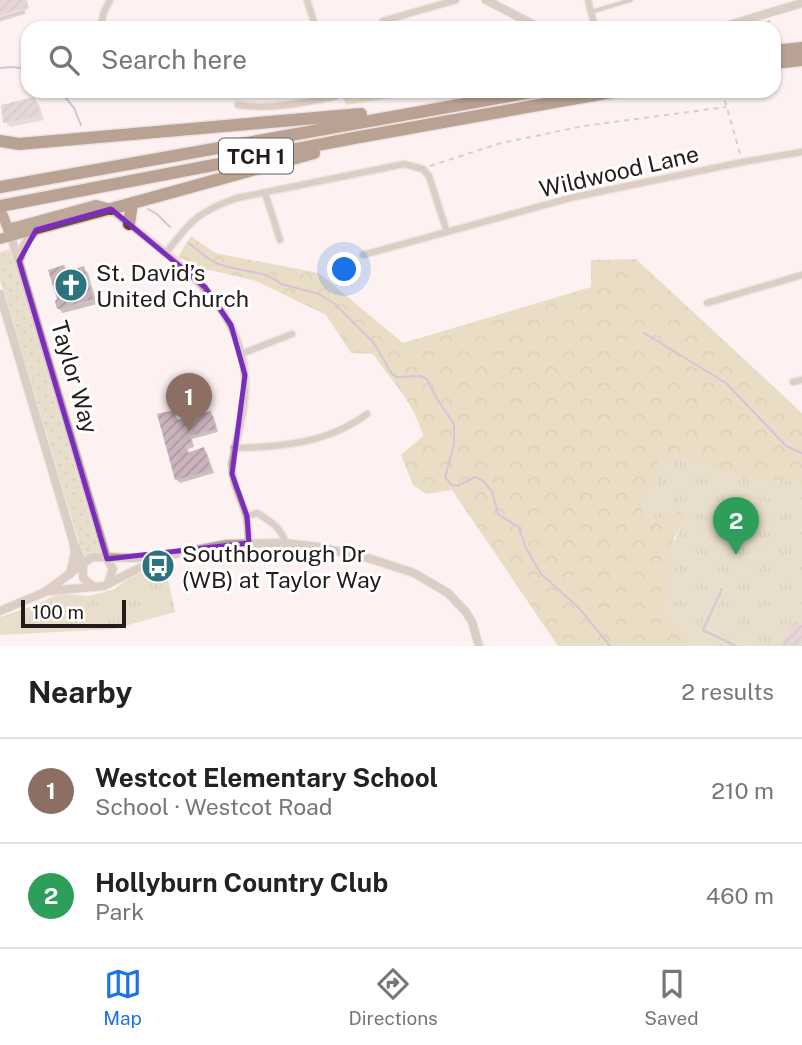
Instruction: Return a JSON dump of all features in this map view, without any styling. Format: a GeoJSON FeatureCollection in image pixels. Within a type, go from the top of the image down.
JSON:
{"type":"FeatureCollection","features":[{"type":"Feature","properties":{"kind":"highway"},"geometry":{"type":"LineString","coordinates":[[781,50],[802,48]]}},
{"type":"Feature","properties":{"kind":"highway"},"geometry":{"type":"LineString","coordinates":[[781,62],[802,60]]}},
{"type":"Feature","properties":{"kind":"highway","name":"TCH 1"},"geometry":{"type":"LineString","coordinates":[[0,187],[498,98]]}},
{"type":"Feature","properties":{"kind":"highway","name":"TCH 1"},"geometry":{"type":"LineString","coordinates":[[0,207],[354,138],[579,98]]}},
{"type":"Feature","properties":{"kind":"highway"},"geometry":{"type":"LineString","coordinates":[[0,141],[19,145],[431,110]]}},
{"type":"Feature","properties":{"kind":"highway"},"geometry":{"type":"LineString","coordinates":[[6,235],[36,230],[278,162],[488,115]]}},
{"type":"Feature","properties":{"kind":"highway"},"geometry":{"type":"LineString","coordinates":[[0,151],[50,141]]}},
{"type":"Feature","properties":{"kind":"highway"},"geometry":{"type":"LineString","coordinates":[[129,224],[132,203]]}},
{"type":"Feature","properties":{"kind":"highway"},"geometry":{"type":"LineString","coordinates":[[6,235],[89,207],[100,205],[111,209]]}},
{"type":"Feature","properties":{"kind":"highway","name":"Taylor Way"},"geometry":{"type":"LineString","coordinates":[[0,207],[6,235]]}},
{"type":"Feature","properties":{"kind":"street"},"geometry":{"type":"LineString","coordinates":[[102,21],[110,0]]}},
{"type":"Feature","properties":{"kind":"street"},"geometry":{"type":"LineString","coordinates":[[307,0],[314,21]]}},
{"type":"Feature","properties":{"kind":"street"},"geometry":{"type":"LineString","coordinates":[[383,21],[457,0]]}},
{"type":"Feature","properties":{"kind":"street"},"geometry":{"type":"LineString","coordinates":[[486,0],[526,21]]}},
{"type":"Feature","properties":{"kind":"street"},"geometry":{"type":"LineString","coordinates":[[588,0],[593,21]]}},
{"type":"Feature","properties":{"kind":"street"},"geometry":{"type":"LineString","coordinates":[[742,21],[802,3]]}},
{"type":"Feature","properties":{"kind":"street"},"geometry":{"type":"LineString","coordinates":[[238,105],[264,107],[310,98]]}},
{"type":"Feature","properties":{"kind":"street","name":"Wildwood Lane"},"geometry":{"type":"LineString","coordinates":[[363,255],[574,197],[802,152]]}},
{"type":"Feature","properties":{"kind":"street"},"geometry":{"type":"LineString","coordinates":[[166,253],[198,215],[212,206],[404,164],[423,169],[429,176],[447,232]]}},
{"type":"Feature","properties":{"kind":"street"},"geometry":{"type":"LineString","coordinates":[[265,193],[280,240]]}},
{"type":"Feature","properties":{"kind":"street"},"geometry":{"type":"LineString","coordinates":[[111,209],[205,287],[218,302],[231,325],[245,375],[244,401],[232,474],[247,516],[249,543]]}},
{"type":"Feature","properties":{"kind":"street"},"geometry":{"type":"LineString","coordinates":[[19,261],[24,245],[36,230]]}},
{"type":"Feature","properties":{"kind":"street","name":"Taylor Way"},"geometry":{"type":"LineString","coordinates":[[6,235],[19,261],[107,559]]}},
{"type":"Feature","properties":{"kind":"street"},"geometry":{"type":"LineString","coordinates":[[707,303],[802,275]]}},
{"type":"Feature","properties":{"kind":"street"},"geometry":{"type":"LineString","coordinates":[[0,294],[73,541],[83,565],[83,578],[94,587]]}},
{"type":"Feature","properties":{"kind":"street"},"geometry":{"type":"LineString","coordinates":[[241,354],[292,334]]}},
{"type":"Feature","properties":{"kind":"street"},"geometry":{"type":"LineString","coordinates":[[793,382],[802,380]]}},
{"type":"Feature","properties":{"kind":"street"},"geometry":{"type":"LineString","coordinates":[[234,449],[276,448],[302,443],[353,425],[367,414]]}},
{"type":"Feature","properties":{"kind":"street"},"geometry":{"type":"LineString","coordinates":[[247,516],[257,513],[269,520],[283,533],[285,543]]}},
{"type":"Feature","properties":{"kind":"street"},"geometry":{"type":"LineString","coordinates":[[70,573],[75,552],[73,541]]}},
{"type":"Feature","properties":{"kind":"street"},"geometry":{"type":"LineString","coordinates":[[0,611],[45,592],[92,557],[107,559],[164,556],[204,547],[285,543],[319,547],[368,558],[414,573],[448,593],[457,603],[472,622],[479,646]]}},
{"type":"Feature","properties":{"kind":"street"},"geometry":{"type":"LineString","coordinates":[[45,592],[108,583],[164,556]]}},
{"type":"Feature","properties":{"kind":"street"},"geometry":{"type":"LineString","coordinates":[[107,559],[113,569],[108,583]]}},
{"type":"Feature","properties":{"kind":"lane"},"geometry":{"type":"LineString","coordinates":[[591,12],[631,0]]}},
{"type":"Feature","properties":{"kind":"lane"},"geometry":{"type":"LineString","coordinates":[[0,19],[23,12]]}},
{"type":"Feature","properties":{"kind":"lane"},"geometry":{"type":"LineString","coordinates":[[722,589],[703,630],[736,646]]}},
{"type":"Feature","properties":{"kind":"path"},"geometry":{"type":"LineString","coordinates":[[724,98],[743,162]]}},
{"type":"Feature","properties":{"kind":"path"},"geometry":{"type":"LineString","coordinates":[[423,169],[501,143],[525,138],[584,126],[726,107]]}},
{"type":"Feature","properties":{"kind":"highlighted area"},"geometry":{"type":"Polygon","coordinates":[[[111,209],[205,287],[231,325],[245,375],[232,474],[247,516],[249,543],[107,559],[19,261],[36,230],[111,209]]]}},
{"type":"Feature","properties":{"kind":"green space"},"geometry":{"type":"Polygon","coordinates":[[[344,98],[390,98],[346,105],[344,98]]]}},
{"type":"Feature","properties":{"kind":"green space"},"geometry":{"type":"Polygon","coordinates":[[[191,236],[215,253],[319,273],[403,343],[591,287],[591,260],[636,259],[802,413],[802,487],[785,480],[766,482],[738,477],[674,454],[657,487],[642,503],[646,524],[682,509],[687,517],[674,538],[664,611],[693,646],[558,646],[452,490],[426,494],[413,485],[401,455],[423,436],[402,393],[373,354],[351,353],[326,315],[256,281],[201,268],[178,257],[191,236]]]}},
{"type":"Feature","properties":{"kind":"green space"},"geometry":{"type":"Polygon","coordinates":[[[12,250],[102,553],[84,559],[0,281],[0,252],[12,250]]]}},
{"type":"Feature","properties":{"kind":"green space"},"geometry":{"type":"Polygon","coordinates":[[[674,454],[738,477],[766,482],[785,480],[802,487],[802,646],[693,646],[664,611],[668,562],[675,540],[687,517],[682,509],[646,524],[642,503],[657,487],[658,461],[674,454]]]}},
{"type":"Feature","properties":{"kind":"green space"},"geometry":{"type":"Polygon","coordinates":[[[165,565],[175,612],[114,629],[0,635],[0,617],[36,605],[55,595],[90,596],[115,589],[132,576],[165,565]]]}},
{"type":"Feature","properties":{"kind":"building"},"geometry":{"type":"Polygon","coordinates":[[[0,0],[26,0],[28,7],[0,16],[0,0]]]}},
{"type":"Feature","properties":{"kind":"building"},"geometry":{"type":"Polygon","coordinates":[[[34,98],[41,115],[3,123],[1,105],[34,98]]]}},
{"type":"Feature","properties":{"kind":"building","name":"St. David’s United Church"},"geometry":{"type":"Polygon","coordinates":[[[64,265],[67,272],[84,266],[93,299],[57,309],[57,299],[48,270],[64,265]]]}},
{"type":"Feature","properties":{"kind":"building"},"geometry":{"type":"Polygon","coordinates":[[[174,410],[177,420],[211,411],[216,429],[190,436],[191,443],[185,445],[187,453],[204,447],[211,470],[175,480],[157,414],[174,410]]]}},
{"type":"Feature","properties":{"kind":"building"},"geometry":{"type":"Polygon","coordinates":[[[795,621],[802,625],[802,643],[787,646],[782,644],[795,621]]]}},
{"type":"Feature","properties":{"kind":"waterway"},"geometry":{"type":"LineString","coordinates":[[0,68],[21,68]]}},
{"type":"Feature","properties":{"kind":"waterway"},"geometry":{"type":"LineString","coordinates":[[66,98],[74,108],[81,125]]}},
{"type":"Feature","properties":{"kind":"waterway"},"geometry":{"type":"LineString","coordinates":[[148,209],[170,227]]}},
{"type":"Feature","properties":{"kind":"waterway"},"geometry":{"type":"LineString","coordinates":[[188,243],[216,263],[258,273],[281,284],[319,294],[335,304],[374,343],[392,374],[397,377],[421,376],[427,379],[454,424],[454,444],[445,477],[452,485],[457,486],[475,477],[482,480],[492,491],[498,514],[519,528],[526,548],[541,574],[579,608],[610,646]]}},
{"type":"Feature","properties":{"kind":"waterway"},"geometry":{"type":"LineString","coordinates":[[644,333],[726,383],[786,446],[802,453]]}},
{"type":"Feature","properties":{"kind":"place","name":"St. David’s United Church"},"geometry":{"type":"Point","coordinates":[71,285]}},
{"type":"Feature","properties":{"kind":"place","name":"Westcot Elementary School"},"geometry":{"type":"Point","coordinates":[189,431]}},
{"type":"Feature","properties":{"kind":"place","name":"Hollyburn Country Club"},"geometry":{"type":"Point","coordinates":[736,555]}},
{"type":"Feature","properties":{"kind":"place","name":"Southborough Dr (WB) at Taylor Way"},"geometry":{"type":"Point","coordinates":[158,566]}}]}
